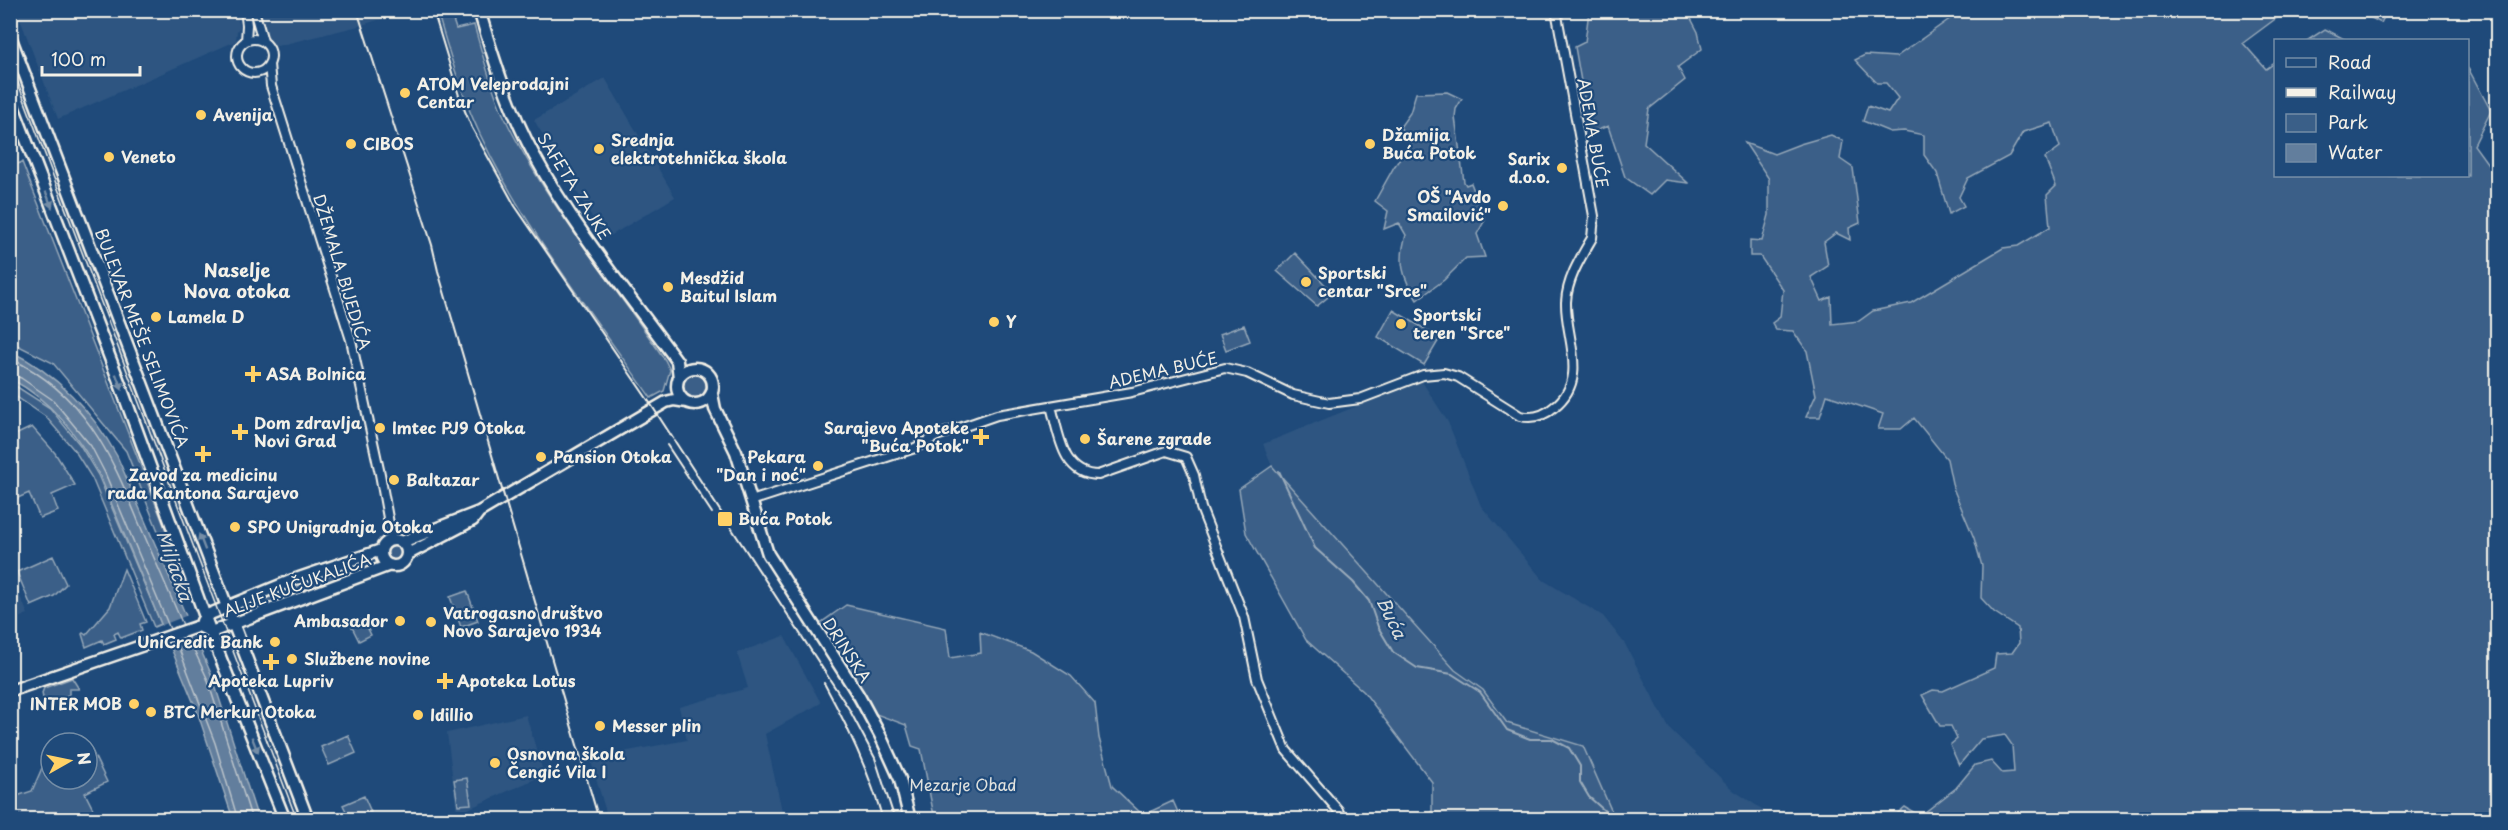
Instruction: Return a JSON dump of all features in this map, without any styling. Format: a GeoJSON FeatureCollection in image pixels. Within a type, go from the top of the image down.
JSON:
{"type":"FeatureCollection","features":[{"type":"Feature","properties":{"kind":"main road","name":"SAFETA ZAJKE"},"geometry":{"type":"LineString","coordinates":[[478,10],[509,103],[534,155],[590,242],[677,361],[678,381]]}},
{"type":"Feature","properties":{"kind":"main road","name":"BULEVAR MEŠE SELIMOVIĆA"},"geometry":{"type":"LineString","coordinates":[[10,36],[308,819]]}},
{"type":"Feature","properties":{"kind":"main road"},"geometry":{"type":"LineString","coordinates":[[10,98],[120,384],[200,623],[158,640],[10,691]]}},
{"type":"Feature","properties":{"kind":"main road"},"geometry":{"type":"LineString","coordinates":[[677,361],[709,374],[713,384],[715,409],[736,452],[751,501]]}},
{"type":"Feature","properties":{"kind":"main road"},"geometry":{"type":"LineString","coordinates":[[666,402],[682,373],[693,368]]}},
{"type":"Feature","properties":{"kind":"main road"},"geometry":{"type":"LineString","coordinates":[[678,381],[680,395],[693,403]]}},
{"type":"Feature","properties":{"kind":"main road"},"geometry":{"type":"LineString","coordinates":[[693,403],[712,394]]}},
{"type":"Feature","properties":{"kind":"main road"},"geometry":{"type":"LineString","coordinates":[[479,512],[473,520],[408,554],[401,564],[390,566],[383,560],[381,550],[384,544],[479,512],[666,402],[674,400],[715,409]]}},
{"type":"Feature","properties":{"kind":"main road","name":"DRINSKA"},"geometry":{"type":"LineString","coordinates":[[751,501],[768,554],[776,569],[859,696],[880,735],[900,779],[910,819]]}},
{"type":"Feature","properties":{"kind":"main road"},"geometry":{"type":"LineString","coordinates":[[397,541],[408,554]]}},
{"type":"Feature","properties":{"kind":"main road","name":"ALIJE KUČUKALIĆA"},"geometry":{"type":"LineString","coordinates":[[381,550],[293,580],[227,608],[200,623],[211,632],[390,566]]}},
{"type":"Feature","properties":{"kind":"main road"},"geometry":{"type":"LineString","coordinates":[[211,632],[285,819]]}},
{"type":"Feature","properties":{"kind":"street"},"geometry":{"type":"LineString","coordinates":[[245,10],[248,25],[246,41],[239,49],[238,60],[244,69],[255,72],[271,86]]}},
{"type":"Feature","properties":{"kind":"street"},"geometry":{"type":"LineString","coordinates":[[254,10],[263,41],[271,52],[269,64],[264,70],[255,72]]}},
{"type":"Feature","properties":{"kind":"street","name":"ADEMA BUĆE"},"geometry":{"type":"LineString","coordinates":[[751,501],[915,448],[939,435],[984,419],[1018,410],[1170,384],[1226,368],[1247,373],[1293,395],[1321,402],[1360,399],[1430,373],[1458,377],[1520,416],[1538,416],[1553,408],[1566,394],[1574,372],[1574,356],[1566,303],[1568,288],[1594,229],[1594,216],[1556,10]]}},
{"type":"Feature","properties":{"kind":"street"},"geometry":{"type":"LineString","coordinates":[[246,41],[255,39],[263,41]]}},
{"type":"Feature","properties":{"kind":"street","name":"DŽEMALA BIJEDIĆA"},"geometry":{"type":"LineString","coordinates":[[269,64],[271,86],[351,340],[397,541]]}},
{"type":"Feature","properties":{"kind":"street"},"geometry":{"type":"LineString","coordinates":[[1051,406],[1064,452],[1077,470],[1087,475],[1098,475],[1166,451],[1186,457],[1194,475],[1201,508],[1244,617],[1257,679],[1281,739],[1286,750],[1332,802],[1342,819]]}},
{"type":"Feature","properties":{"kind":"shaded area"},"geometry":{"type":"Polygon","coordinates":[[[17,11],[236,11],[240,27],[236,41],[58,119],[17,11]]]}},
{"type":"Feature","properties":{"kind":"shaded area"},"geometry":{"type":"Polygon","coordinates":[[[257,11],[406,11],[359,26],[277,46],[269,44],[257,11]]]}},
{"type":"Feature","properties":{"kind":"shaded area","name":"Srednja elektrotehnička škola"},"geometry":{"type":"Polygon","coordinates":[[[605,78],[675,197],[605,239],[534,120],[605,78]]]}},
{"type":"Feature","properties":{"kind":"shaded area"},"geometry":{"type":"Polygon","coordinates":[[[1421,380],[1448,422],[1481,506],[1543,580],[1603,616],[1625,644],[1669,728],[1733,790],[1777,819],[1640,819],[1612,812],[1583,746],[1507,723],[1483,690],[1455,670],[1272,466],[1263,444],[1421,380]]]}},
{"type":"Feature","properties":{"kind":"shaded area"},"geometry":{"type":"Polygon","coordinates":[[[10,574],[28,614],[11,621],[10,619],[10,574]]]}},
{"type":"Feature","properties":{"kind":"shaded area"},"geometry":{"type":"Polygon","coordinates":[[[784,636],[821,703],[765,734],[783,815],[764,820],[608,819],[590,758],[687,740],[679,707],[748,688],[737,653],[784,636]]]}},
{"type":"Feature","properties":{"kind":"shaded area","name":"Osnovna škola Čengić Vila I"},"geometry":{"type":"Polygon","coordinates":[[[526,715],[544,775],[457,814],[447,733],[526,715]]]}},
{"type":"Feature","properties":{"kind":"green space"},"geometry":{"type":"Polygon","coordinates":[[[437,11],[450,11],[456,29],[474,25],[502,112],[519,145],[537,177],[579,239],[665,360],[670,370],[664,391],[651,398],[530,224],[488,151],[471,114],[437,11]]]}},
{"type":"Feature","properties":{"kind":"green space"},"geometry":{"type":"Polygon","coordinates":[[[1589,11],[1687,11],[1698,32],[1702,49],[1678,67],[1685,80],[1649,109],[1644,143],[1688,183],[1665,180],[1650,195],[1625,177],[1608,126],[1590,133],[1575,47],[1585,42],[1589,11]]]}},
{"type":"Feature","properties":{"kind":"green space"},"geometry":{"type":"Polygon","coordinates":[[[1949,11],[2286,11],[2243,43],[2266,69],[2274,64],[2274,177],[2469,177],[2469,70],[2491,111],[2474,145],[2498,178],[2497,819],[1891,819],[1905,807],[1920,816],[1956,788],[1975,765],[1991,761],[2002,773],[2014,772],[2012,745],[2005,735],[1981,739],[1959,765],[1950,745],[1957,739],[1951,726],[1940,726],[1922,695],[1933,690],[1943,691],[1994,668],[1996,654],[2012,653],[2019,643],[2018,628],[1994,612],[1981,598],[1982,566],[1974,538],[1953,488],[1947,459],[1914,418],[1901,429],[1878,429],[1883,414],[1827,395],[1820,417],[1806,417],[1816,395],[1807,351],[1793,331],[1776,330],[1772,323],[1780,317],[1783,290],[1760,256],[1750,256],[1750,240],[1762,241],[1769,215],[1769,179],[1745,143],[1774,154],[1831,135],[1843,141],[1840,159],[1853,168],[1860,223],[1849,228],[1850,240],[1836,233],[1824,242],[1828,266],[1811,277],[1822,301],[1831,297],[1832,324],[1859,321],[1873,311],[1911,303],[2003,248],[2018,246],[2050,227],[2047,195],[2056,186],[2045,158],[2060,147],[2052,123],[2023,132],[2009,156],[1968,178],[1959,197],[1964,206],[1949,214],[1937,173],[1924,155],[1924,135],[1904,131],[1890,132],[1863,121],[1868,106],[1888,113],[1898,98],[1886,83],[1877,83],[1855,60],[1865,55],[1896,57],[1951,18],[1949,11]]]}},
{"type":"Feature","properties":{"kind":"green space"},"geometry":{"type":"Polygon","coordinates":[[[2358,11],[2387,11],[2381,23],[2358,11]]]}},
{"type":"Feature","properties":{"kind":"green space"},"geometry":{"type":"Polygon","coordinates":[[[2325,29],[2344,39],[2310,39],[2325,29]]]}},
{"type":"Feature","properties":{"kind":"green space"},"geometry":{"type":"Polygon","coordinates":[[[1447,92],[1462,99],[1456,109],[1455,117],[1464,182],[1466,185],[1471,183],[1485,220],[1477,234],[1485,257],[1466,258],[1444,280],[1417,300],[1403,269],[1402,253],[1406,235],[1399,223],[1384,229],[1388,211],[1375,201],[1411,143],[1400,127],[1410,113],[1416,93],[1447,92]]]}},
{"type":"Feature","properties":{"kind":"green space"},"geometry":{"type":"Polygon","coordinates":[[[22,162],[185,579],[178,581],[126,451],[53,363],[11,342],[11,167],[22,162]]]}},
{"type":"Feature","properties":{"kind":"green space","name":"Sportski centar \"Srce\""},"geometry":{"type":"Polygon","coordinates":[[[1295,253],[1333,293],[1317,306],[1277,271],[1295,253]]]}},
{"type":"Feature","properties":{"kind":"green space","name":"Sportski teren \"Srce\""},"geometry":{"type":"Polygon","coordinates":[[[1393,310],[1440,338],[1424,365],[1378,337],[1393,310]]]}},
{"type":"Feature","properties":{"kind":"green space"},"geometry":{"type":"Polygon","coordinates":[[[1244,325],[1250,341],[1226,350],[1220,334],[1244,325]]]}},
{"type":"Feature","properties":{"kind":"green space"},"geometry":{"type":"Polygon","coordinates":[[[694,374],[702,378],[706,386],[702,394],[694,398],[686,394],[682,386],[686,378],[694,374]]]}},
{"type":"Feature","properties":{"kind":"green space"},"geometry":{"type":"Polygon","coordinates":[[[11,383],[50,408],[80,445],[98,475],[161,624],[154,627],[92,478],[75,451],[46,417],[11,393],[11,383]]]}},
{"type":"Feature","properties":{"kind":"green space"},"geometry":{"type":"Polygon","coordinates":[[[32,427],[55,453],[75,485],[52,495],[58,511],[40,518],[29,493],[11,501],[11,437],[32,427]]]}},
{"type":"Feature","properties":{"kind":"green space"},"geometry":{"type":"Polygon","coordinates":[[[1272,466],[1455,670],[1483,690],[1507,723],[1583,746],[1612,812],[1640,819],[1432,819],[1432,782],[1364,692],[1306,640],[1246,533],[1239,489],[1272,466]]]}},
{"type":"Feature","properties":{"kind":"green space"},"geometry":{"type":"Polygon","coordinates":[[[394,546],[399,548],[401,553],[399,558],[394,560],[389,558],[387,553],[389,548],[394,546]]]}},
{"type":"Feature","properties":{"kind":"green space"},"geometry":{"type":"Polygon","coordinates":[[[53,556],[66,584],[54,596],[31,606],[17,572],[53,556]]]}},
{"type":"Feature","properties":{"kind":"green space"},"geometry":{"type":"Polygon","coordinates":[[[368,558],[371,568],[299,593],[297,585],[368,558]]]}},
{"type":"Feature","properties":{"kind":"green space"},"geometry":{"type":"Polygon","coordinates":[[[124,569],[146,622],[140,624],[142,630],[121,638],[118,632],[114,634],[116,639],[104,644],[102,640],[86,647],[82,634],[86,635],[110,607],[124,569]]]}},
{"type":"Feature","properties":{"kind":"green space"},"geometry":{"type":"Polygon","coordinates":[[[467,591],[478,621],[461,627],[450,597],[467,591]]]}},
{"type":"Feature","properties":{"kind":"green space"},"geometry":{"type":"Polygon","coordinates":[[[281,593],[287,598],[249,615],[246,606],[281,593]]]}},
{"type":"Feature","properties":{"kind":"green space","name":"Mezarje Obad"},"geometry":{"type":"Polygon","coordinates":[[[846,605],[946,628],[950,658],[981,653],[980,632],[1031,651],[1071,676],[1095,703],[1099,738],[1112,786],[1143,815],[1173,801],[1181,819],[939,819],[933,811],[921,749],[912,746],[906,725],[857,707],[812,629],[846,605]]]}},
{"type":"Feature","properties":{"kind":"green space"},"geometry":{"type":"Polygon","coordinates":[[[363,619],[371,635],[359,641],[351,625],[363,619]]]}},
{"type":"Feature","properties":{"kind":"green space"},"geometry":{"type":"Polygon","coordinates":[[[72,678],[79,689],[69,689],[69,695],[48,700],[43,698],[44,688],[72,678]]]}},
{"type":"Feature","properties":{"kind":"green space"},"geometry":{"type":"Polygon","coordinates":[[[348,735],[356,753],[329,765],[321,747],[348,735]]]}},
{"type":"Feature","properties":{"kind":"green space"},"geometry":{"type":"Polygon","coordinates":[[[99,766],[107,782],[99,786],[99,766]]]}},
{"type":"Feature","properties":{"kind":"green space"},"geometry":{"type":"Polygon","coordinates":[[[39,775],[39,791],[89,791],[85,793],[97,817],[91,820],[11,819],[15,813],[11,798],[32,791],[39,775]]]}},
{"type":"Feature","properties":{"kind":"green space"},"geometry":{"type":"Polygon","coordinates":[[[467,778],[471,804],[458,805],[454,780],[467,778]]]}},
{"type":"Feature","properties":{"kind":"green space"},"geometry":{"type":"Polygon","coordinates":[[[364,796],[371,812],[350,819],[343,805],[364,796]]]}},
{"type":"Feature","properties":{"kind":"water","name":"Miljacka"},"geometry":{"type":"Polygon","coordinates":[[[10,351],[43,370],[72,395],[97,424],[117,456],[212,676],[258,819],[233,819],[197,711],[100,476],[83,447],[63,420],[39,398],[11,379],[10,351]]]}},
{"type":"Feature","properties":{"kind":"pier"},"geometry":{"type":"Polygon","coordinates":[[[188,615],[198,636],[168,647],[160,626],[188,615]]]}},
{"type":"Feature","properties":{"kind":"waterway","name":"Buća"},"geometry":{"type":"LineString","coordinates":[[1279,471],[1315,548],[1353,582],[1369,601],[1378,627],[1393,652],[1417,668],[1452,674],[1480,692],[1507,730],[1530,739],[1552,739],[1569,748],[1580,766],[1580,782],[1589,797],[1615,820]]}},
{"type":"Feature","properties":{"kind":"tram line"},"geometry":{"type":"LineString","coordinates":[[10,62],[297,820]]}},
{"type":"Feature","properties":{"kind":"railway"},"geometry":{"type":"LineString","coordinates":[[357,10],[432,245],[599,820]]}},
{"type":"Feature","properties":{"kind":"railway"},"geometry":{"type":"LineString","coordinates":[[433,10],[460,99],[472,128],[515,206],[650,403],[849,709],[875,758],[895,820]]}},
{"type":"Feature","properties":{"kind":"railway"},"geometry":{"type":"LineString","coordinates":[[667,445],[712,513]]}},
{"type":"Feature","properties":{"kind":"railway"},"geometry":{"type":"LineString","coordinates":[[824,683],[857,750],[883,820]]}},
{"type":"Feature","properties":{"kind":"place","name":"ATOM Veleprodajni Centar"},"geometry":{"type":"Point","coordinates":[405,93]}},
{"type":"Feature","properties":{"kind":"place","name":"Avenija"},"geometry":{"type":"Point","coordinates":[201,115]}},
{"type":"Feature","properties":{"kind":"place","name":"CIBOS"},"geometry":{"type":"Point","coordinates":[351,144]}},
{"type":"Feature","properties":{"kind":"place","name":"Džamija Buća Potok"},"geometry":{"type":"Point","coordinates":[1370,144]}},
{"type":"Feature","properties":{"kind":"place","name":"Srednja elektrotehnička škola"},"geometry":{"type":"Point","coordinates":[599,149]}},
{"type":"Feature","properties":{"kind":"place","name":"Veneto"},"geometry":{"type":"Point","coordinates":[109,157]}},
{"type":"Feature","properties":{"kind":"place","name":"Sarix d.o.o."},"geometry":{"type":"Point","coordinates":[1562,168]}},
{"type":"Feature","properties":{"kind":"place","name":"OŠ \"Avdo Smailović\""},"geometry":{"type":"Point","coordinates":[1503,206]}},
{"type":"Feature","properties":{"kind":"place","name":"Sportski centar \"Srce\""},"geometry":{"type":"Point","coordinates":[1306,282]}},
{"type":"Feature","properties":{"kind":"place","name":"Mesdžid Baitul Islam"},"geometry":{"type":"Point","coordinates":[668,287]}},
{"type":"Feature","properties":{"kind":"place","name":"Lamela D"},"geometry":{"type":"Point","coordinates":[156,317]}},
{"type":"Feature","properties":{"kind":"place","name":"Y"},"geometry":{"type":"Point","coordinates":[994,322]}},
{"type":"Feature","properties":{"kind":"place","name":"Sportski teren \"Srce\""},"geometry":{"type":"Point","coordinates":[1401,324]}},
{"type":"Feature","properties":{"kind":"place","name":"ASA Bolnica"},"geometry":{"type":"Point","coordinates":[253,374]}},
{"type":"Feature","properties":{"kind":"place","name":"Imtec PJ9 Otoka"},"geometry":{"type":"Point","coordinates":[380,428]}},
{"type":"Feature","properties":{"kind":"place","name":"Dom zdravlja Novi Grad"},"geometry":{"type":"Point","coordinates":[240,432]}},
{"type":"Feature","properties":{"kind":"place","name":"Sarajevo Apoteke \"Buća Potok\""},"geometry":{"type":"Point","coordinates":[981,437]}},
{"type":"Feature","properties":{"kind":"place","name":"Šarene zgrade"},"geometry":{"type":"Point","coordinates":[1085,439]}},
{"type":"Feature","properties":{"kind":"place","name":"Zavod za medicinu rada Kantona Sarajevo"},"geometry":{"type":"Point","coordinates":[203,454]}},
{"type":"Feature","properties":{"kind":"place","name":"Pansion Otoka"},"geometry":{"type":"Point","coordinates":[541,457]}},
{"type":"Feature","properties":{"kind":"place","name":"Pekara \"Dan i noć\""},"geometry":{"type":"Point","coordinates":[818,466]}},
{"type":"Feature","properties":{"kind":"place","name":"Baltazar"},"geometry":{"type":"Point","coordinates":[394,480]}},
{"type":"Feature","properties":{"kind":"place","name":"Buća Potok"},"geometry":{"type":"Point","coordinates":[725,519]}},
{"type":"Feature","properties":{"kind":"place","name":"SPO Unigradnja Otoka"},"geometry":{"type":"Point","coordinates":[235,527]}},
{"type":"Feature","properties":{"kind":"place","name":"Ambasador"},"geometry":{"type":"Point","coordinates":[400,621]}},
{"type":"Feature","properties":{"kind":"place","name":"Vatrogasno društvo Novo Sarajevo 1934"},"geometry":{"type":"Point","coordinates":[431,622]}},
{"type":"Feature","properties":{"kind":"place","name":"UniCredit Bank"},"geometry":{"type":"Point","coordinates":[275,642]}},
{"type":"Feature","properties":{"kind":"place","name":"Službene novine"},"geometry":{"type":"Point","coordinates":[292,659]}},
{"type":"Feature","properties":{"kind":"place","name":"Apoteka Lupriv"},"geometry":{"type":"Point","coordinates":[271,662]}},
{"type":"Feature","properties":{"kind":"place","name":"Apoteka Lotus"},"geometry":{"type":"Point","coordinates":[445,681]}},
{"type":"Feature","properties":{"kind":"place","name":"INTER MOB"},"geometry":{"type":"Point","coordinates":[134,704]}},
{"type":"Feature","properties":{"kind":"place","name":"BTC Merkur Otoka"},"geometry":{"type":"Point","coordinates":[151,712]}},
{"type":"Feature","properties":{"kind":"place","name":"Idillio"},"geometry":{"type":"Point","coordinates":[418,715]}},
{"type":"Feature","properties":{"kind":"place","name":"Messer plin"},"geometry":{"type":"Point","coordinates":[600,726]}},
{"type":"Feature","properties":{"kind":"place","name":"Osnovna škola Čengić Vila I"},"geometry":{"type":"Point","coordinates":[495,763]}},
{"type":"Feature","properties":{"kind":"district","name":"Naselje Nova otoka"},"geometry":{"type":"Point","coordinates":[237,281]}}]}
